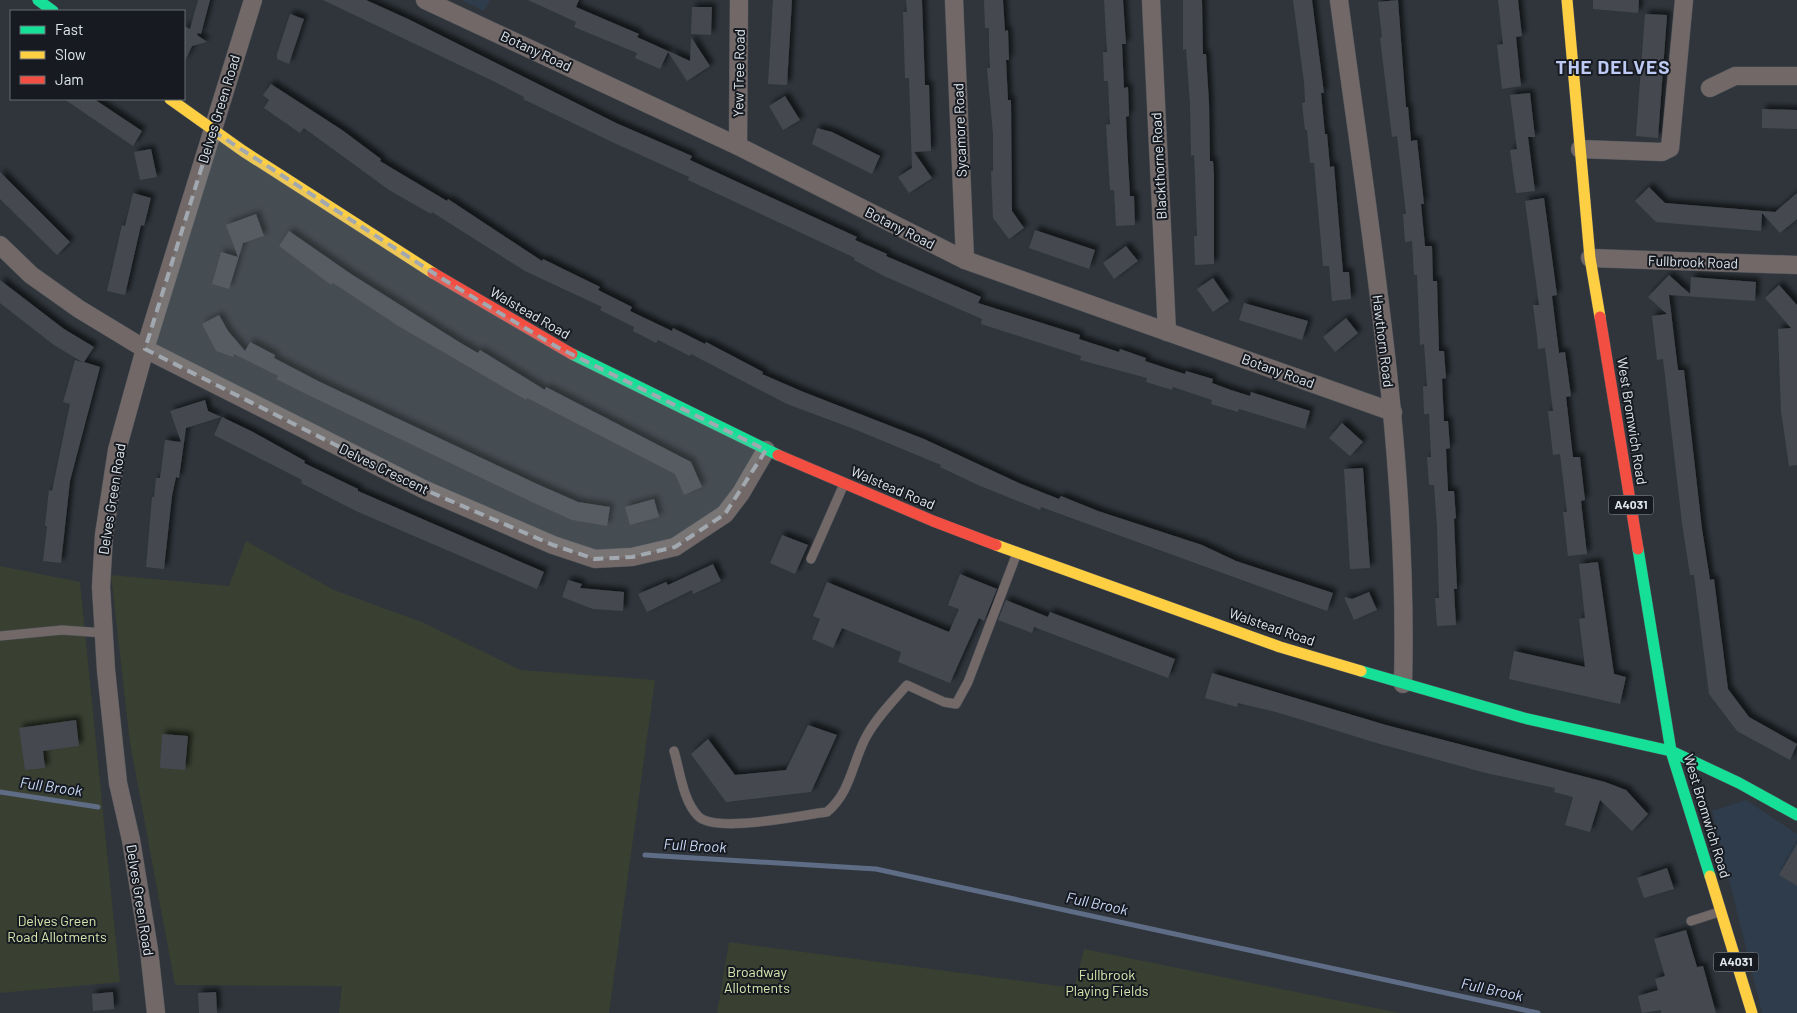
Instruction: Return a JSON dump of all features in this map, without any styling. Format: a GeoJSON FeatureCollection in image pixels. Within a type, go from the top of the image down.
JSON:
{"type":"FeatureCollection","features":[{"type":"Feature","properties":{"kind":"street"},"geometry":{"type":"LineString","coordinates":[[38,0],[53,10]]}},
{"type":"Feature","properties":{"kind":"street","name":"Delves Green Road"},"geometry":{"type":"LineString","coordinates":[[156,1013],[149,950],[131,840],[118,783],[101,587],[104,536],[118,450],[145,349],[253,0]]}},
{"type":"Feature","properties":{"kind":"street","name":"Botany Road"},"geometry":{"type":"LineString","coordinates":[[425,0],[738,146],[965,260],[1393,412]]}},
{"type":"Feature","properties":{"kind":"street","name":"Yew Tree Road"},"geometry":{"type":"LineString","coordinates":[[738,146],[740,0]]}},
{"type":"Feature","properties":{"kind":"street","name":"Sycamore Road"},"geometry":{"type":"LineString","coordinates":[[954,0],[965,260]]}},
{"type":"Feature","properties":{"kind":"street","name":"Blackthorne Road"},"geometry":{"type":"LineString","coordinates":[[1151,0],[1167,332]]}},
{"type":"Feature","properties":{"kind":"street","name":"Hawthorn Road"},"geometry":{"type":"LineString","coordinates":[[1339,0],[1393,412],[1405,609],[1403,684]]}},
{"type":"Feature","properties":{"kind":"street","name":"West Bromwich Road"},"geometry":{"type":"LineString","coordinates":[[1567,0],[1590,258],[1672,751],[1752,1013]]}},
{"type":"Feature","properties":{"kind":"street"},"geometry":{"type":"LineString","coordinates":[[1580,149],[1662,152],[1670,148],[1684,0]]}},
{"type":"Feature","properties":{"kind":"street"},"geometry":{"type":"LineString","coordinates":[[1710,88],[1735,76],[1797,76]]}},
{"type":"Feature","properties":{"kind":"street","name":"Walstead Road"},"geometry":{"type":"LineString","coordinates":[[171,100],[213,131],[446,281],[557,347],[766,450],[844,484],[1017,553],[1280,647],[1524,718],[1672,751],[1739,782],[1797,815]]}},
{"type":"Feature","properties":{"kind":"street","name":"Delves Crescent"},"geometry":{"type":"LineString","coordinates":[[0,245],[31,274],[79,309],[145,349],[423,489],[553,546],[595,559],[632,557],[675,547],[725,514],[741,493],[766,450]]}},
{"type":"Feature","properties":{"kind":"street","name":"Fullbrook Road"},"geometry":{"type":"LineString","coordinates":[[1590,258],[1797,265]]}},
{"type":"Feature","properties":{"kind":"lane"},"geometry":{"type":"LineString","coordinates":[[811,559],[844,484]]}},
{"type":"Feature","properties":{"kind":"lane"},"geometry":{"type":"LineString","coordinates":[[674,751],[690,805],[699,817],[712,824],[728,825],[827,812],[836,804],[846,789],[866,737],[907,685],[944,702],[956,704],[968,682],[1017,553]]}},
{"type":"Feature","properties":{"kind":"lane"},"geometry":{"type":"LineString","coordinates":[[0,636],[62,630],[104,633]]}},
{"type":"Feature","properties":{"kind":"lane"},"geometry":{"type":"LineString","coordinates":[[1691,921],[1722,912]]}},
{"type":"Feature","properties":{"kind":"highlighted area"},"geometry":{"type":"Polygon","coordinates":[[[213,131],[446,281],[557,347],[766,450],[725,514],[675,547],[632,557],[595,559],[553,545],[423,489],[145,349],[213,131]]]}},
{"type":"Feature","properties":{"kind":"shaded area"},"geometry":{"type":"Polygon","coordinates":[[[462,0],[490,0],[484,11],[462,0]]]}},
{"type":"Feature","properties":{"kind":"shaded area"},"geometry":{"type":"Polygon","coordinates":[[[1746,800],[1797,834],[1797,1013],[1762,1013],[1712,811],[1746,800]]]}},
{"type":"Feature","properties":{"kind":"green space"},"geometry":{"type":"Polygon","coordinates":[[[246,541],[334,590],[422,622],[521,670],[655,680],[609,1013],[339,1013],[342,986],[175,985],[130,743],[111,575],[229,586],[246,541]]]}},
{"type":"Feature","properties":{"kind":"green space","name":"Delves Green Road Allotments"},"geometry":{"type":"Polygon","coordinates":[[[0,566],[80,582],[120,982],[0,993],[0,566]]]}},
{"type":"Feature","properties":{"kind":"green space","name":"Broadway Allotments"},"geometry":{"type":"Polygon","coordinates":[[[729,942],[1074,988],[1084,949],[1400,1013],[717,1013],[729,942]]]}},
{"type":"Feature","properties":{"kind":"building"},"geometry":{"type":"Polygon","coordinates":[[[198,0],[210,0],[201,34],[198,33],[197,35],[207,42],[192,46],[185,61],[185,26],[190,29],[198,0]]]}},
{"type":"Feature","properties":{"kind":"building"},"geometry":{"type":"Polygon","coordinates":[[[323,0],[366,0],[408,19],[616,123],[692,156],[690,160],[857,237],[855,240],[887,254],[886,256],[981,297],[978,303],[1080,335],[1079,339],[1119,352],[1120,349],[1146,358],[1145,361],[1166,368],[1185,374],[1186,371],[1213,379],[1212,383],[1231,390],[1250,396],[1251,392],[1310,411],[1305,429],[1239,409],[1238,412],[1211,404],[1212,400],[1173,387],[1172,390],[1146,382],[1147,378],[1080,360],[1081,356],[981,324],[982,319],[884,276],[854,260],[855,258],[688,180],[689,177],[523,99],[524,97],[495,82],[323,0]]]}},
{"type":"Feature","properties":{"kind":"building"},"geometry":{"type":"Polygon","coordinates":[[[528,0],[579,0],[576,7],[639,34],[637,37],[690,61],[691,37],[710,66],[687,81],[668,52],[660,69],[635,58],[637,53],[574,27],[576,22],[528,0]]]}},
{"type":"Feature","properties":{"kind":"building"},"geometry":{"type":"Polygon","coordinates":[[[773,0],[792,0],[787,85],[768,84],[773,0]]]}},
{"type":"Feature","properties":{"kind":"building"},"geometry":{"type":"Polygon","coordinates":[[[906,0],[922,0],[925,85],[929,85],[931,151],[914,152],[932,178],[909,193],[898,177],[912,168],[909,78],[905,78],[903,12],[907,12],[906,0]]]}},
{"type":"Feature","properties":{"kind":"building"},"geometry":{"type":"Polygon","coordinates":[[[984,0],[1003,0],[1005,31],[1008,30],[1009,60],[1006,60],[1008,100],[1011,100],[1012,211],[1024,228],[1009,239],[993,218],[991,171],[993,171],[993,134],[987,68],[990,68],[989,28],[985,28],[984,0]]]}},
{"type":"Feature","properties":{"kind":"building"},"geometry":{"type":"Polygon","coordinates":[[[1104,0],[1123,0],[1126,44],[1122,44],[1124,88],[1128,87],[1129,116],[1126,117],[1128,161],[1130,196],[1134,196],[1135,225],[1116,226],[1114,190],[1110,190],[1106,125],[1110,124],[1108,81],[1104,81],[1103,52],[1107,52],[1104,0]]]}},
{"type":"Feature","properties":{"kind":"building"},"geometry":{"type":"Polygon","coordinates":[[[1183,0],[1202,0],[1203,54],[1206,54],[1209,103],[1210,161],[1213,161],[1214,175],[1214,264],[1195,265],[1194,236],[1197,236],[1195,176],[1194,155],[1191,156],[1186,49],[1183,50],[1183,0]]]}},
{"type":"Feature","properties":{"kind":"building"},"geometry":{"type":"Polygon","coordinates":[[[1293,0],[1312,0],[1324,93],[1321,93],[1325,134],[1327,134],[1330,167],[1334,166],[1343,272],[1349,272],[1351,299],[1332,301],[1329,266],[1323,266],[1314,163],[1310,163],[1307,130],[1305,130],[1302,103],[1305,102],[1304,82],[1293,0]]]}},
{"type":"Feature","properties":{"kind":"building"},"geometry":{"type":"Polygon","coordinates":[[[1398,0],[1406,107],[1408,107],[1411,141],[1417,140],[1424,204],[1421,204],[1425,246],[1432,246],[1433,281],[1437,281],[1439,351],[1444,351],[1446,378],[1442,379],[1444,421],[1448,421],[1450,448],[1446,449],[1448,491],[1454,491],[1456,518],[1454,519],[1457,589],[1454,589],[1456,625],[1437,626],[1435,598],[1439,598],[1437,526],[1434,485],[1429,485],[1427,457],[1431,457],[1429,414],[1424,414],[1423,386],[1427,386],[1424,344],[1420,345],[1417,275],[1414,275],[1412,241],[1405,242],[1403,214],[1406,214],[1397,136],[1392,137],[1380,38],[1382,37],[1378,2],[1398,0]]]}},
{"type":"Feature","properties":{"kind":"building"},"geometry":{"type":"Polygon","coordinates":[[[1498,0],[1518,0],[1522,36],[1516,37],[1521,86],[1502,89],[1497,45],[1503,44],[1498,0]]]}},
{"type":"Feature","properties":{"kind":"building"},"geometry":{"type":"Polygon","coordinates":[[[1593,0],[1639,0],[1638,13],[1593,9],[1593,0]]]}},
{"type":"Feature","properties":{"kind":"building"},"geometry":{"type":"Polygon","coordinates":[[[692,7],[712,7],[711,35],[691,34],[692,7]]]}},
{"type":"Feature","properties":{"kind":"building"},"geometry":{"type":"Polygon","coordinates":[[[290,14],[304,19],[289,64],[277,59],[277,54],[290,14]]]}},
{"type":"Feature","properties":{"kind":"building"},"geometry":{"type":"Polygon","coordinates":[[[1645,14],[1667,15],[1658,138],[1636,136],[1645,14]]]}},
{"type":"Feature","properties":{"kind":"building"},"geometry":{"type":"Polygon","coordinates":[[[271,84],[342,130],[381,159],[380,161],[447,201],[448,199],[542,261],[543,259],[600,287],[598,290],[632,307],[630,311],[672,331],[673,328],[705,344],[706,342],[763,372],[762,374],[924,439],[1021,484],[1059,499],[1061,496],[1098,511],[1202,545],[1236,561],[1333,593],[1327,611],[1041,507],[1040,510],[978,485],[940,467],[941,465],[787,404],[691,354],[690,356],[658,340],[656,343],[633,331],[634,327],[600,310],[602,307],[525,271],[432,212],[431,214],[389,190],[304,128],[300,133],[264,108],[269,100],[263,95],[271,84]]]}},
{"type":"Feature","properties":{"kind":"building"},"geometry":{"type":"Polygon","coordinates":[[[1530,93],[1535,137],[1528,137],[1535,191],[1516,193],[1510,150],[1517,149],[1510,95],[1530,93]]]}},
{"type":"Feature","properties":{"kind":"building"},"geometry":{"type":"Polygon","coordinates":[[[785,96],[800,120],[783,130],[769,106],[785,96]]]}},
{"type":"Feature","properties":{"kind":"building"},"geometry":{"type":"Polygon","coordinates":[[[65,100],[96,100],[142,131],[133,146],[65,100]]]}},
{"type":"Feature","properties":{"kind":"building"},"geometry":{"type":"Polygon","coordinates":[[[1762,109],[1797,110],[1797,129],[1762,128],[1762,109]]]}},
{"type":"Feature","properties":{"kind":"building"},"geometry":{"type":"Polygon","coordinates":[[[817,128],[832,132],[880,156],[872,174],[812,144],[817,128]]]}},
{"type":"Feature","properties":{"kind":"building"},"geometry":{"type":"Polygon","coordinates":[[[151,149],[157,177],[140,180],[134,152],[151,149]]]}},
{"type":"Feature","properties":{"kind":"building"},"geometry":{"type":"Polygon","coordinates":[[[0,172],[70,242],[57,255],[0,199],[0,172]]]}},
{"type":"Feature","properties":{"kind":"building"},"geometry":{"type":"Polygon","coordinates":[[[1649,187],[1665,203],[1775,212],[1797,193],[1797,219],[1780,233],[1762,213],[1761,231],[1656,222],[1635,201],[1649,187]]]}},
{"type":"Feature","properties":{"kind":"building"},"geometry":{"type":"Polygon","coordinates":[[[133,193],[151,198],[144,226],[141,225],[125,295],[107,291],[122,225],[125,226],[133,193]]]}},
{"type":"Feature","properties":{"kind":"building"},"geometry":{"type":"Polygon","coordinates":[[[1544,198],[1557,295],[1552,296],[1559,353],[1565,352],[1571,396],[1566,397],[1573,457],[1580,457],[1585,500],[1581,501],[1587,554],[1568,556],[1563,512],[1567,512],[1560,454],[1553,455],[1548,411],[1553,411],[1545,348],[1538,349],[1533,305],[1539,305],[1525,201],[1544,198]]]}},
{"type":"Feature","properties":{"kind":"building"},"geometry":{"type":"Polygon","coordinates":[[[256,214],[264,236],[243,243],[229,289],[212,284],[221,252],[238,257],[226,225],[256,214]]]}},
{"type":"Feature","properties":{"kind":"building"},"geometry":{"type":"Polygon","coordinates":[[[1035,230],[1095,250],[1089,269],[1029,248],[1035,230]]]}},
{"type":"Feature","properties":{"kind":"building"},"geometry":{"type":"Polygon","coordinates":[[[289,231],[351,274],[478,353],[480,350],[545,390],[546,387],[691,462],[702,487],[684,495],[675,474],[527,398],[526,400],[400,327],[333,283],[331,285],[279,246],[289,231]]]}},
{"type":"Feature","properties":{"kind":"building"},"geometry":{"type":"Polygon","coordinates":[[[1126,246],[1138,261],[1114,279],[1103,263],[1126,246]]]}},
{"type":"Feature","properties":{"kind":"building"},"geometry":{"type":"Polygon","coordinates":[[[1669,275],[1690,294],[1691,277],[1756,282],[1755,301],[1669,295],[1678,370],[1684,370],[1702,529],[1710,580],[1714,579],[1728,689],[1749,717],[1797,744],[1790,760],[1737,731],[1709,694],[1694,575],[1690,575],[1682,523],[1663,359],[1657,360],[1652,316],[1667,314],[1648,297],[1669,275]]]}},
{"type":"Feature","properties":{"kind":"building"},"geometry":{"type":"Polygon","coordinates":[[[1213,278],[1229,301],[1213,312],[1197,289],[1213,278]]]}},
{"type":"Feature","properties":{"kind":"building"},"geometry":{"type":"Polygon","coordinates":[[[0,280],[64,329],[94,347],[84,362],[100,367],[70,481],[61,563],[43,561],[47,526],[45,526],[49,490],[52,491],[70,404],[63,402],[75,360],[82,362],[54,345],[0,303],[0,280]]]}},
{"type":"Feature","properties":{"kind":"building"},"geometry":{"type":"Polygon","coordinates":[[[1779,285],[1797,305],[1797,465],[1789,466],[1781,411],[1778,329],[1791,328],[1765,298],[1779,285]]]}},
{"type":"Feature","properties":{"kind":"building"},"geometry":{"type":"Polygon","coordinates":[[[1244,303],[1308,321],[1302,340],[1239,320],[1244,303]]]}},
{"type":"Feature","properties":{"kind":"building"},"geometry":{"type":"Polygon","coordinates":[[[219,315],[228,331],[245,351],[250,342],[275,355],[274,358],[320,382],[537,484],[578,502],[610,507],[607,526],[572,520],[534,503],[302,392],[276,379],[278,376],[234,354],[233,357],[216,351],[202,324],[219,315]]]}},
{"type":"Feature","properties":{"kind":"building"},"geometry":{"type":"Polygon","coordinates":[[[1346,318],[1358,333],[1335,352],[1323,337],[1346,318]]]}},
{"type":"Feature","properties":{"kind":"building"},"geometry":{"type":"Polygon","coordinates":[[[205,400],[208,411],[221,417],[186,428],[179,478],[176,477],[172,496],[164,569],[146,567],[152,497],[154,497],[156,478],[160,478],[165,440],[181,442],[170,411],[205,400]]]}},
{"type":"Feature","properties":{"kind":"building"},"geometry":{"type":"Polygon","coordinates":[[[222,417],[305,461],[304,463],[358,489],[358,491],[544,572],[537,589],[356,511],[301,483],[302,480],[214,435],[222,417]]]}},
{"type":"Feature","properties":{"kind":"building"},"geometry":{"type":"Polygon","coordinates":[[[1342,423],[1363,442],[1350,456],[1329,438],[1342,423]]]}},
{"type":"Feature","properties":{"kind":"building"},"geometry":{"type":"Polygon","coordinates":[[[1363,468],[1370,568],[1350,569],[1344,469],[1363,468]]]}},
{"type":"Feature","properties":{"kind":"building"},"geometry":{"type":"Polygon","coordinates":[[[654,499],[659,517],[630,525],[625,507],[654,499]]]}},
{"type":"Feature","properties":{"kind":"building"},"geometry":{"type":"Polygon","coordinates":[[[782,535],[808,545],[795,574],[770,563],[782,535]]]}},
{"type":"Feature","properties":{"kind":"building"},"geometry":{"type":"Polygon","coordinates":[[[1598,562],[1614,674],[1626,677],[1620,704],[1509,679],[1514,651],[1585,667],[1579,619],[1585,618],[1579,564],[1598,562]]]}},
{"type":"Feature","properties":{"kind":"building"},"geometry":{"type":"Polygon","coordinates":[[[713,564],[721,581],[693,594],[692,590],[647,612],[638,594],[666,582],[668,585],[713,564]]]}},
{"type":"Feature","properties":{"kind":"building"},"geometry":{"type":"Polygon","coordinates":[[[960,574],[997,589],[984,621],[979,618],[950,683],[898,662],[901,652],[842,628],[833,648],[812,639],[820,619],[813,616],[827,582],[949,632],[959,609],[948,605],[960,574]]]}},
{"type":"Feature","properties":{"kind":"building"},"geometry":{"type":"Polygon","coordinates":[[[568,580],[582,584],[580,588],[624,592],[623,611],[593,609],[562,597],[568,580]]]}},
{"type":"Feature","properties":{"kind":"building"},"geometry":{"type":"Polygon","coordinates":[[[1369,592],[1377,610],[1354,620],[1344,597],[1352,599],[1369,592]]]}},
{"type":"Feature","properties":{"kind":"building"},"geometry":{"type":"Polygon","coordinates":[[[1006,600],[1048,617],[1050,612],[1175,659],[1168,678],[1034,627],[1032,633],[998,620],[1006,600]]]}},
{"type":"Feature","properties":{"kind":"building"},"geometry":{"type":"Polygon","coordinates":[[[1212,673],[1386,725],[1605,782],[1626,790],[1648,814],[1632,831],[1600,800],[1590,832],[1565,825],[1573,797],[1554,792],[1555,788],[1486,773],[1380,744],[1276,712],[1238,703],[1237,707],[1205,698],[1212,673]]]}},
{"type":"Feature","properties":{"kind":"building"},"geometry":{"type":"Polygon","coordinates":[[[76,720],[79,746],[43,751],[45,768],[25,770],[19,728],[76,720]]]}},
{"type":"Feature","properties":{"kind":"building"},"geometry":{"type":"Polygon","coordinates":[[[808,725],[837,735],[811,792],[726,802],[691,754],[708,739],[735,775],[786,770],[808,725]]]}},
{"type":"Feature","properties":{"kind":"building"},"geometry":{"type":"Polygon","coordinates":[[[162,734],[188,736],[185,770],[160,768],[162,734]]]}},
{"type":"Feature","properties":{"kind":"building"},"geometry":{"type":"Polygon","coordinates":[[[1797,844],[1797,886],[1779,875],[1797,844]]]}},
{"type":"Feature","properties":{"kind":"building"},"geometry":{"type":"Polygon","coordinates":[[[1667,868],[1674,889],[1644,898],[1637,878],[1667,868]]]}},
{"type":"Feature","properties":{"kind":"building"},"geometry":{"type":"Polygon","coordinates":[[[1686,930],[1697,967],[1703,966],[1716,1013],[1661,1013],[1661,1010],[1642,1013],[1638,996],[1658,990],[1655,979],[1665,976],[1654,939],[1686,930]]]}},
{"type":"Feature","properties":{"kind":"building"},"geometry":{"type":"Polygon","coordinates":[[[113,992],[114,1009],[93,1011],[92,994],[113,992]]]}},
{"type":"Feature","properties":{"kind":"building"},"geometry":{"type":"Polygon","coordinates":[[[216,992],[217,1013],[199,1013],[198,993],[216,992]]]}},
{"type":"Feature","properties":{"kind":"waterway","name":"Full Brook"},"geometry":{"type":"LineString","coordinates":[[0,792],[98,807]]}},
{"type":"Feature","properties":{"kind":"waterway","name":"Full Brook"},"geometry":{"type":"LineString","coordinates":[[645,855],[876,869],[1538,1013]]}},
{"type":"Feature","properties":{"kind":"traffic: fast"},"geometry":{"type":"LineString","coordinates":[[38,0],[52,10]]}},
{"type":"Feature","properties":{"kind":"traffic: fast"},"geometry":{"type":"LineString","coordinates":[[572,354],[778,455]]}},
{"type":"Feature","properties":{"kind":"traffic: fast"},"geometry":{"type":"LineString","coordinates":[[1638,549],[1671,751],[1710,876]]}},
{"type":"Feature","properties":{"kind":"traffic: fast"},"geometry":{"type":"LineString","coordinates":[[1361,671],[1524,718],[1671,751],[1739,783],[1797,815]]}},
{"type":"Feature","properties":{"kind":"traffic: slow"},"geometry":{"type":"LineString","coordinates":[[1567,0],[1590,258],[1600,317]]}},
{"type":"Feature","properties":{"kind":"traffic: slow"},"geometry":{"type":"LineString","coordinates":[[171,100],[243,151],[433,273]]}},
{"type":"Feature","properties":{"kind":"traffic: slow"},"geometry":{"type":"LineString","coordinates":[[996,545],[1280,647],[1361,671]]}},
{"type":"Feature","properties":{"kind":"traffic: slow"},"geometry":{"type":"LineString","coordinates":[[1710,876],[1752,1013]]}},
{"type":"Feature","properties":{"kind":"traffic: jam"},"geometry":{"type":"LineString","coordinates":[[433,273],[572,354]]}},
{"type":"Feature","properties":{"kind":"traffic: jam"},"geometry":{"type":"LineString","coordinates":[[1600,317],[1638,549]]}},
{"type":"Feature","properties":{"kind":"traffic: jam"},"geometry":{"type":"LineString","coordinates":[[778,455],[933,521],[996,545]]}},
{"type":"Feature","properties":{"kind":"district","name":"THE DELVES"},"geometry":{"type":"Point","coordinates":[1613,67]}},
{"type":"Feature","properties":{"kind":"park label","name":"Fullbrook Playing Fields"},"geometry":{"type":"Point","coordinates":[1107,984]}}]}
